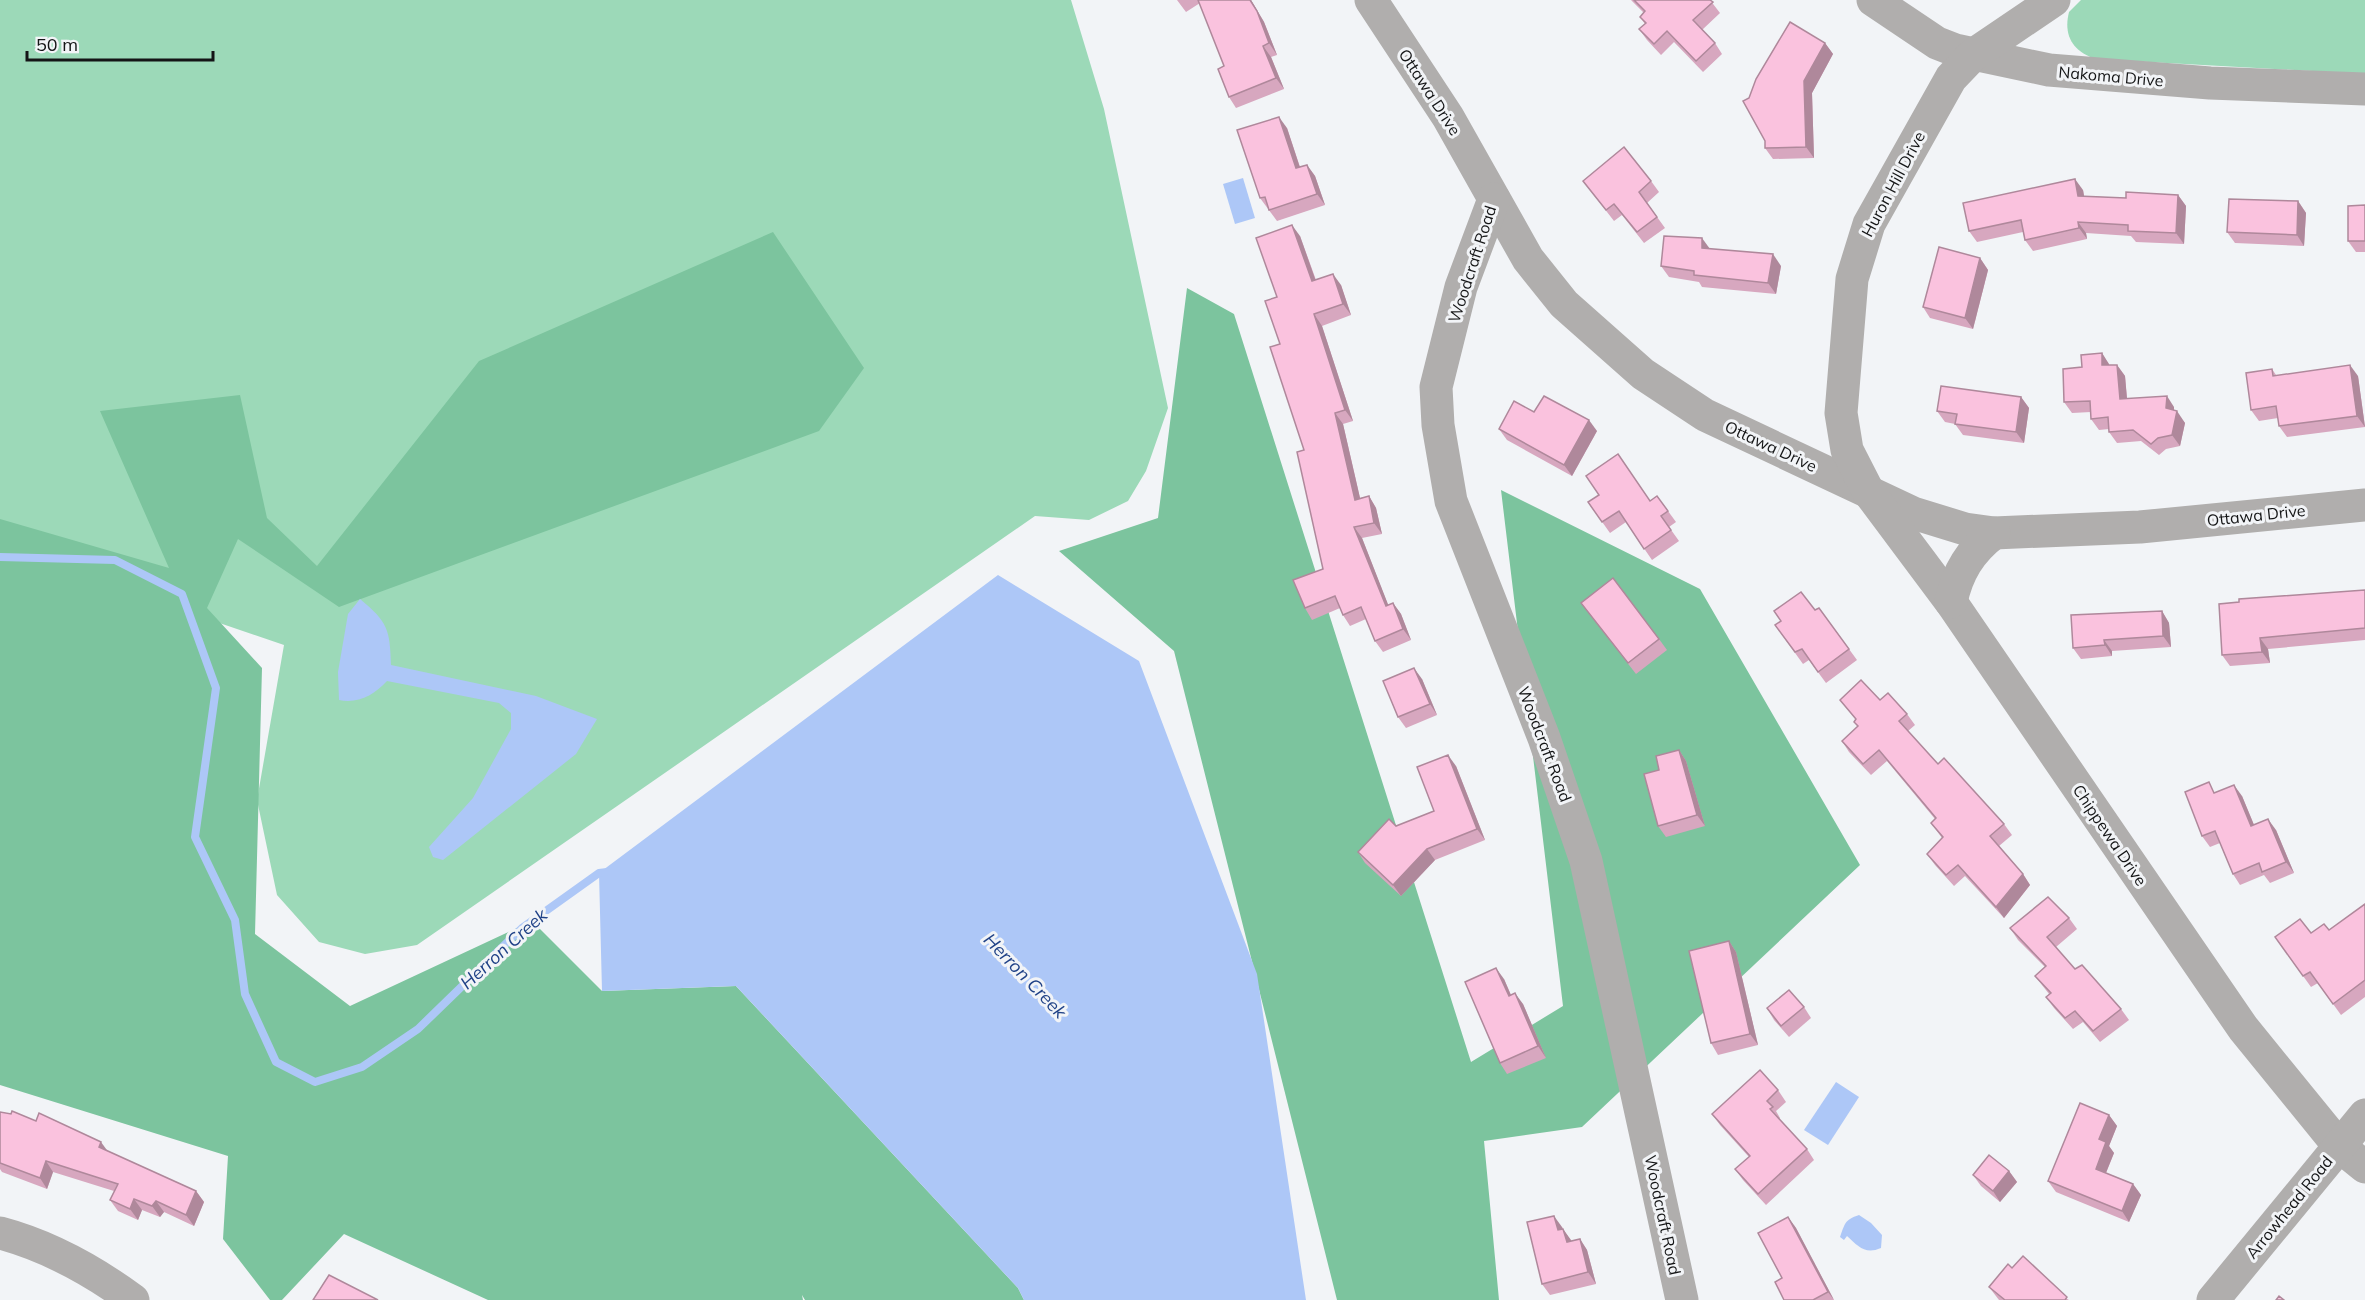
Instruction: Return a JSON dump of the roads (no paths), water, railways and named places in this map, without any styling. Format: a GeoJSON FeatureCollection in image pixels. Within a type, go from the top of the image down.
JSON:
{"type":"FeatureCollection","features":[{"type":"Feature","properties":{"kind":"street","name":"Ottawa Drive"},"geometry":{"type":"LineString","coordinates":[[1371,0],[1448,117],[1528,259],[1564,304],[1643,374],[1705,416],[1936,522],[1994,533],[2139,527],[2365,505]]}},
{"type":"Feature","properties":{"kind":"street","name":"Nakoma Drive"},"geometry":{"type":"LineString","coordinates":[[1873,0],[1937,43],[1973,55],[2049,70],[2098,76],[2210,83],[2365,89]]}},
{"type":"Feature","properties":{"kind":"street","name":"Huron Hill Drive"},"geometry":{"type":"LineString","coordinates":[[1868,491],[1847,450],[1841,413],[1856,261],[1869,224],[1939,96],[1956,72],[1973,55],[2055,0]]}},
{"type":"Feature","properties":{"kind":"street","name":"Woodcraft Road"},"geometry":{"type":"LineString","coordinates":[[1494,199],[1461,287],[1436,387],[1442,461],[1451,501],[1544,738],[1587,861],[1682,1300]]}},
{"type":"Feature","properties":{"kind":"street","name":"Chippewa Drive"},"geometry":{"type":"LineString","coordinates":[[1868,491],[1951,602],[2242,1028],[2339,1146],[2365,1167]]}},
{"type":"Feature","properties":{"kind":"street"},"geometry":{"type":"LineString","coordinates":[[1951,602],[1954,588],[1965,563],[1983,541],[1994,533]]}},
{"type":"Feature","properties":{"kind":"street","name":"Arrowhead Road"},"geometry":{"type":"LineString","coordinates":[[2213,1300],[2365,1115]]}},
{"type":"Feature","properties":{"kind":"street"},"geometry":{"type":"LineString","coordinates":[[0,1233],[41,1246],[73,1261],[133,1300]]}},
{"type":"Feature","properties":{"kind":"water"},"geometry":{"type":"Polygon","coordinates":[[[1243,178],[1255,218],[1235,224],[1223,184],[1243,178]]]}},
{"type":"Feature","properties":{"kind":"water"},"geometry":{"type":"Polygon","coordinates":[[[998,575],[1139,661],[1257,974],[1306,1300],[1024,1300],[1018,1288],[736,986],[602,991],[599,873],[998,575]]]}},
{"type":"Feature","properties":{"kind":"water"},"geometry":{"type":"Polygon","coordinates":[[[360,599],[377,614],[386,628],[390,643],[391,665],[536,696],[597,719],[576,754],[443,860],[433,857],[429,847],[473,798],[511,729],[511,713],[499,703],[387,681],[365,697],[353,701],[339,700],[338,672],[348,614],[360,599]]]}},
{"type":"Feature","properties":{"kind":"water"},"geometry":{"type":"Polygon","coordinates":[[[1836,1082],[1859,1097],[1828,1145],[1804,1130],[1836,1082]]]}},
{"type":"Feature","properties":{"kind":"water"},"geometry":{"type":"Polygon","coordinates":[[[1859,1215],[1871,1223],[1882,1235],[1881,1248],[1866,1250],[1847,1236],[1844,1240],[1840,1237],[1846,1223],[1859,1215]]]}},
{"type":"Feature","properties":{"kind":"waterway","name":"Herron Creek"},"geometry":{"type":"LineString","coordinates":[[0,557],[115,560],[182,594],[216,688],[195,837],[235,920],[245,994],[276,1062],[315,1082],[362,1067],[418,1029],[522,928],[599,873],[607,872]]}}]}
